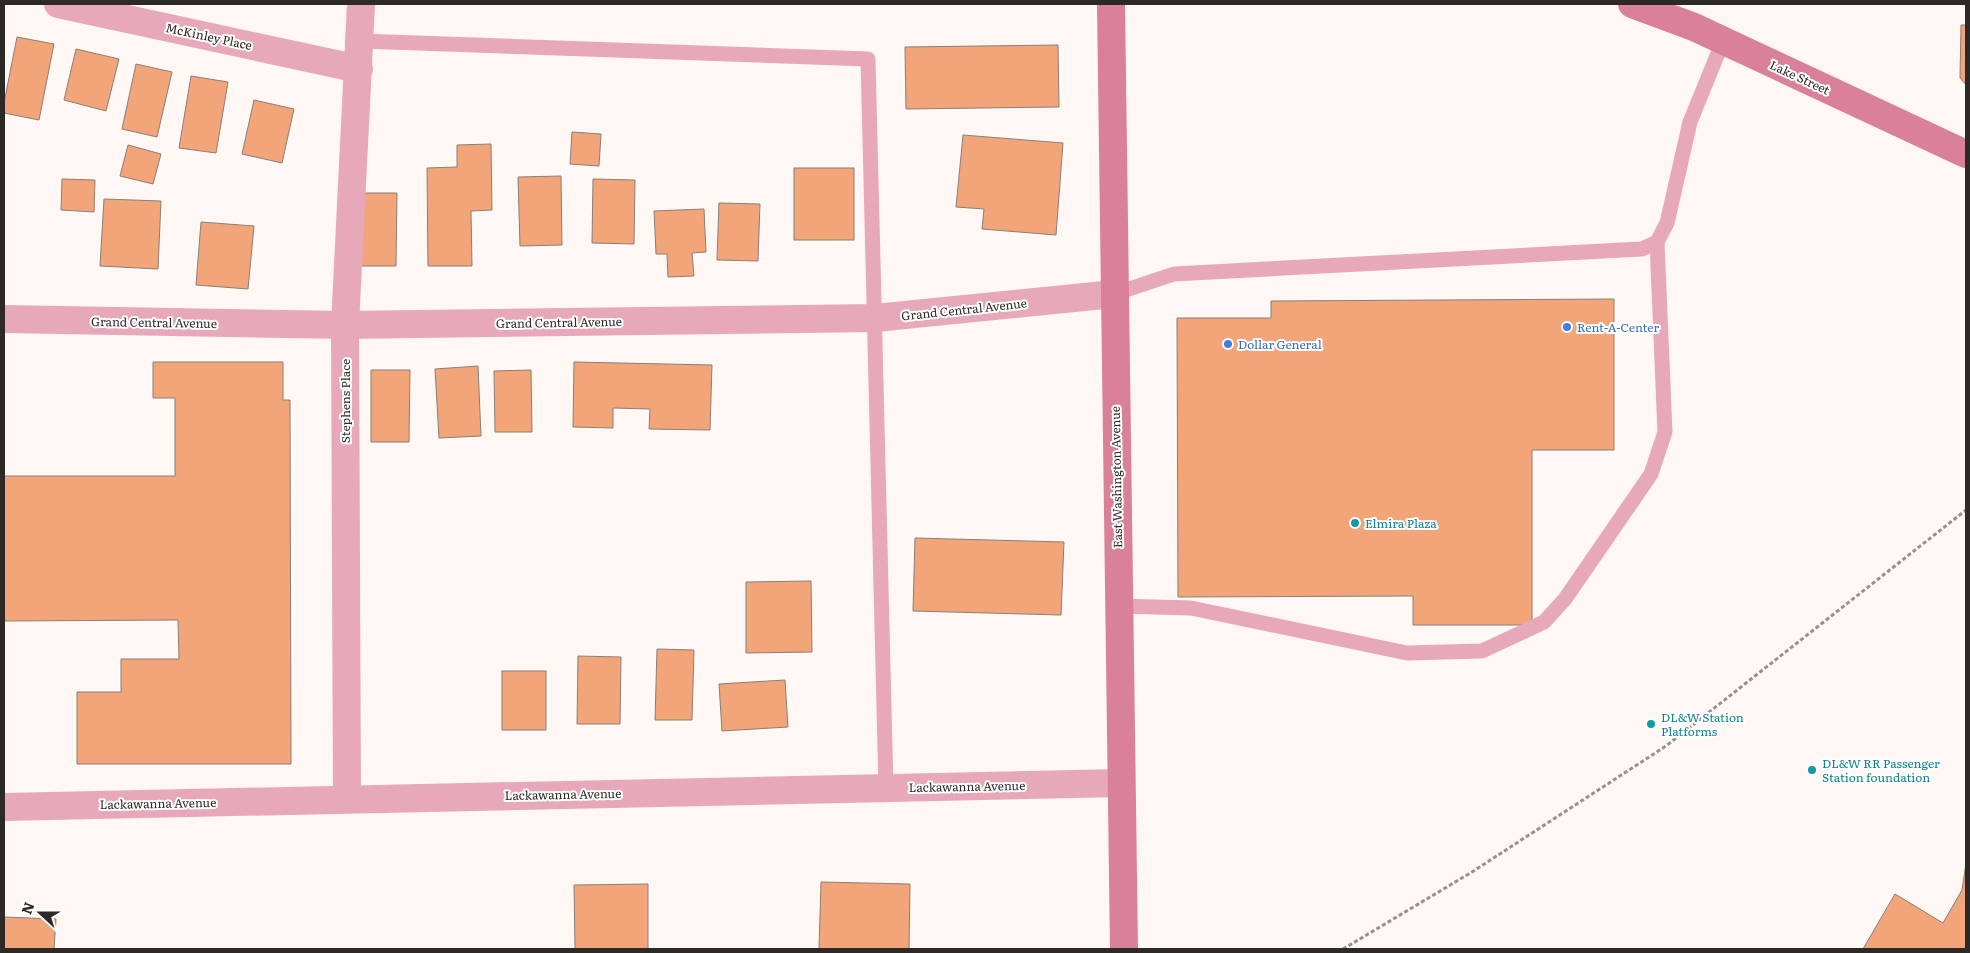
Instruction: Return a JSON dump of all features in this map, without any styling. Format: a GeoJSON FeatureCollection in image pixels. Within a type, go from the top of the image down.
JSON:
{"type":"FeatureCollection","features":[{"type":"Feature","properties":{"kind":"street","name":"McKinley Place"},"geometry":{"type":"LineString","coordinates":[[58,4],[359,69]]}},
{"type":"Feature","properties":{"kind":"street","name":"Stephens Place"},"geometry":{"type":"LineString","coordinates":[[347,799],[345,325],[361,4]]}},
{"type":"Feature","properties":{"kind":"street","name":"East Washington Avenue"},"geometry":{"type":"LineString","coordinates":[[1111,4],[1124,949]]}},
{"type":"Feature","properties":{"kind":"street","name":"Lake Street"},"geometry":{"type":"LineString","coordinates":[[1632,4],[1694,27],[1966,154]]}},
{"type":"Feature","properties":{"kind":"street","name":"Grand Central Avenue"},"geometry":{"type":"LineString","coordinates":[[4,319],[345,325],[875,318],[1114,294]]}},
{"type":"Feature","properties":{"kind":"street","name":"Lackawanna Avenue"},"geometry":{"type":"LineString","coordinates":[[4,807],[1121,783]]}},
{"type":"Feature","properties":{"kind":"lane"},"geometry":{"type":"LineString","coordinates":[[360,41],[868,59],[886,788]]}},
{"type":"Feature","properties":{"kind":"lane"},"geometry":{"type":"LineString","coordinates":[[1118,606],[1191,608],[1407,653],[1482,651],[1544,622],[1565,598],[1651,474],[1665,432],[1657,242],[1667,223],[1690,122],[1723,41]]}},
{"type":"Feature","properties":{"kind":"lane"},"geometry":{"type":"LineString","coordinates":[[1114,294],[1174,274],[1642,249],[1657,242]]}},
{"type":"Feature","properties":{"kind":"path"},"geometry":{"type":"LineString","coordinates":[[1343,949],[1472,872],[1666,746],[1966,510]]}},
{"type":"Feature","properties":{"kind":"building"},"geometry":{"type":"Polygon","coordinates":[[[1961,25],[1966,25],[1966,85],[1960,78],[1961,25]]]}},
{"type":"Feature","properties":{"kind":"building"},"geometry":{"type":"Polygon","coordinates":[[[17,37],[54,44],[39,120],[4,113],[4,103],[17,37]]]}},
{"type":"Feature","properties":{"kind":"building"},"geometry":{"type":"Polygon","coordinates":[[[1058,45],[1059,107],[906,109],[905,47],[1058,45]]]}},
{"type":"Feature","properties":{"kind":"building"},"geometry":{"type":"Polygon","coordinates":[[[76,49],[119,59],[106,111],[64,100],[76,49]]]}},
{"type":"Feature","properties":{"kind":"building"},"geometry":{"type":"Polygon","coordinates":[[[136,64],[172,72],[157,137],[122,129],[136,64]]]}},
{"type":"Feature","properties":{"kind":"building"},"geometry":{"type":"Polygon","coordinates":[[[191,76],[228,82],[216,153],[179,148],[191,76]]]}},
{"type":"Feature","properties":{"kind":"building"},"geometry":{"type":"Polygon","coordinates":[[[254,100],[294,109],[282,163],[242,154],[254,100]]]}},
{"type":"Feature","properties":{"kind":"building"},"geometry":{"type":"Polygon","coordinates":[[[572,132],[601,134],[599,166],[570,164],[572,132]]]}},
{"type":"Feature","properties":{"kind":"building"},"geometry":{"type":"Polygon","coordinates":[[[963,135],[1063,143],[1056,235],[982,229],[984,209],[956,207],[963,135]]]}},
{"type":"Feature","properties":{"kind":"building"},"geometry":{"type":"Polygon","coordinates":[[[491,144],[492,210],[471,211],[472,266],[428,266],[427,168],[457,167],[457,145],[491,144]]]}},
{"type":"Feature","properties":{"kind":"building"},"geometry":{"type":"Polygon","coordinates":[[[128,145],[161,154],[153,184],[120,176],[128,145]]]}},
{"type":"Feature","properties":{"kind":"building"},"geometry":{"type":"Polygon","coordinates":[[[794,168],[854,168],[854,240],[794,240],[794,168]]]}},
{"type":"Feature","properties":{"kind":"building"},"geometry":{"type":"Polygon","coordinates":[[[561,176],[562,245],[520,246],[518,177],[561,176]]]}},
{"type":"Feature","properties":{"kind":"building"},"geometry":{"type":"Polygon","coordinates":[[[62,179],[95,180],[94,212],[61,210],[62,179]]]}},
{"type":"Feature","properties":{"kind":"building"},"geometry":{"type":"Polygon","coordinates":[[[593,179],[635,180],[634,244],[592,243],[593,179]]]}},
{"type":"Feature","properties":{"kind":"building"},"geometry":{"type":"Polygon","coordinates":[[[357,193],[397,193],[396,266],[357,266],[357,193]]]}},
{"type":"Feature","properties":{"kind":"building"},"geometry":{"type":"Polygon","coordinates":[[[104,199],[161,201],[158,269],[100,266],[104,199]]]}},
{"type":"Feature","properties":{"kind":"building"},"geometry":{"type":"Polygon","coordinates":[[[719,203],[760,204],[758,261],[717,260],[719,203]]]}},
{"type":"Feature","properties":{"kind":"building"},"geometry":{"type":"Polygon","coordinates":[[[704,209],[706,252],[692,253],[694,276],[668,277],[667,254],[656,254],[654,211],[704,209]]]}},
{"type":"Feature","properties":{"kind":"building"},"geometry":{"type":"Polygon","coordinates":[[[201,222],[254,226],[248,289],[196,285],[201,222]]]}},
{"type":"Feature","properties":{"kind":"building","name":"Elmira Plaza"},"geometry":{"type":"Polygon","coordinates":[[[1614,299],[1614,450],[1532,450],[1532,625],[1413,625],[1413,596],[1178,597],[1177,318],[1271,318],[1271,301],[1614,299]]]}},
{"type":"Feature","properties":{"kind":"building"},"geometry":{"type":"Polygon","coordinates":[[[153,362],[283,362],[283,400],[290,400],[291,764],[77,764],[77,692],[121,692],[121,659],[179,659],[178,620],[4,621],[4,476],[175,476],[175,398],[153,398],[153,362]]]}},
{"type":"Feature","properties":{"kind":"building"},"geometry":{"type":"Polygon","coordinates":[[[574,362],[712,365],[710,430],[649,429],[650,409],[613,408],[613,428],[573,427],[574,362]]]}},
{"type":"Feature","properties":{"kind":"building"},"geometry":{"type":"Polygon","coordinates":[[[478,366],[481,436],[439,438],[435,369],[478,366]]]}},
{"type":"Feature","properties":{"kind":"building"},"geometry":{"type":"Polygon","coordinates":[[[371,370],[410,370],[409,442],[371,442],[371,370]]]}},
{"type":"Feature","properties":{"kind":"building"},"geometry":{"type":"Polygon","coordinates":[[[531,370],[532,432],[495,432],[494,371],[531,370]]]}},
{"type":"Feature","properties":{"kind":"building"},"geometry":{"type":"Polygon","coordinates":[[[915,538],[1064,542],[1061,615],[913,611],[915,538]]]}},
{"type":"Feature","properties":{"kind":"building"},"geometry":{"type":"Polygon","coordinates":[[[811,581],[812,652],[746,653],[746,582],[811,581]]]}},
{"type":"Feature","properties":{"kind":"building"},"geometry":{"type":"Polygon","coordinates":[[[657,649],[694,650],[692,720],[655,720],[657,649]]]}},
{"type":"Feature","properties":{"kind":"building"},"geometry":{"type":"Polygon","coordinates":[[[578,656],[621,657],[620,724],[577,724],[578,656]]]}},
{"type":"Feature","properties":{"kind":"building"},"geometry":{"type":"Polygon","coordinates":[[[502,671],[546,671],[546,730],[502,730],[502,671]]]}},
{"type":"Feature","properties":{"kind":"building"},"geometry":{"type":"Polygon","coordinates":[[[785,680],[788,727],[722,731],[719,684],[785,680]]]}},
{"type":"Feature","properties":{"kind":"building"},"geometry":{"type":"Polygon","coordinates":[[[1966,863],[1966,949],[1863,949],[1895,894],[1943,923],[1962,890],[1966,863]]]}},
{"type":"Feature","properties":{"kind":"building"},"geometry":{"type":"Polygon","coordinates":[[[821,882],[910,884],[909,949],[819,949],[821,882]]]}},
{"type":"Feature","properties":{"kind":"building"},"geometry":{"type":"Polygon","coordinates":[[[648,884],[648,949],[575,949],[574,885],[648,884]]]}},
{"type":"Feature","properties":{"kind":"building"},"geometry":{"type":"Polygon","coordinates":[[[4,917],[56,919],[54,949],[4,949],[4,917]]]}},
{"type":"Feature","properties":{"kind":"place","name":"Rent-A-Center"},"geometry":{"type":"Point","coordinates":[1567,327]}},
{"type":"Feature","properties":{"kind":"place","name":"Dollar General"},"geometry":{"type":"Point","coordinates":[1228,344]}},
{"type":"Feature","properties":{"kind":"place","name":"Elmira Plaza"},"geometry":{"type":"Point","coordinates":[1355,523]}},
{"type":"Feature","properties":{"kind":"place","name":"DL&W Station Platforms"},"geometry":{"type":"Point","coordinates":[1651,724]}},
{"type":"Feature","properties":{"kind":"place","name":"DL&W RR Passenger Station foundation"},"geometry":{"type":"Point","coordinates":[1812,770]}}]}
